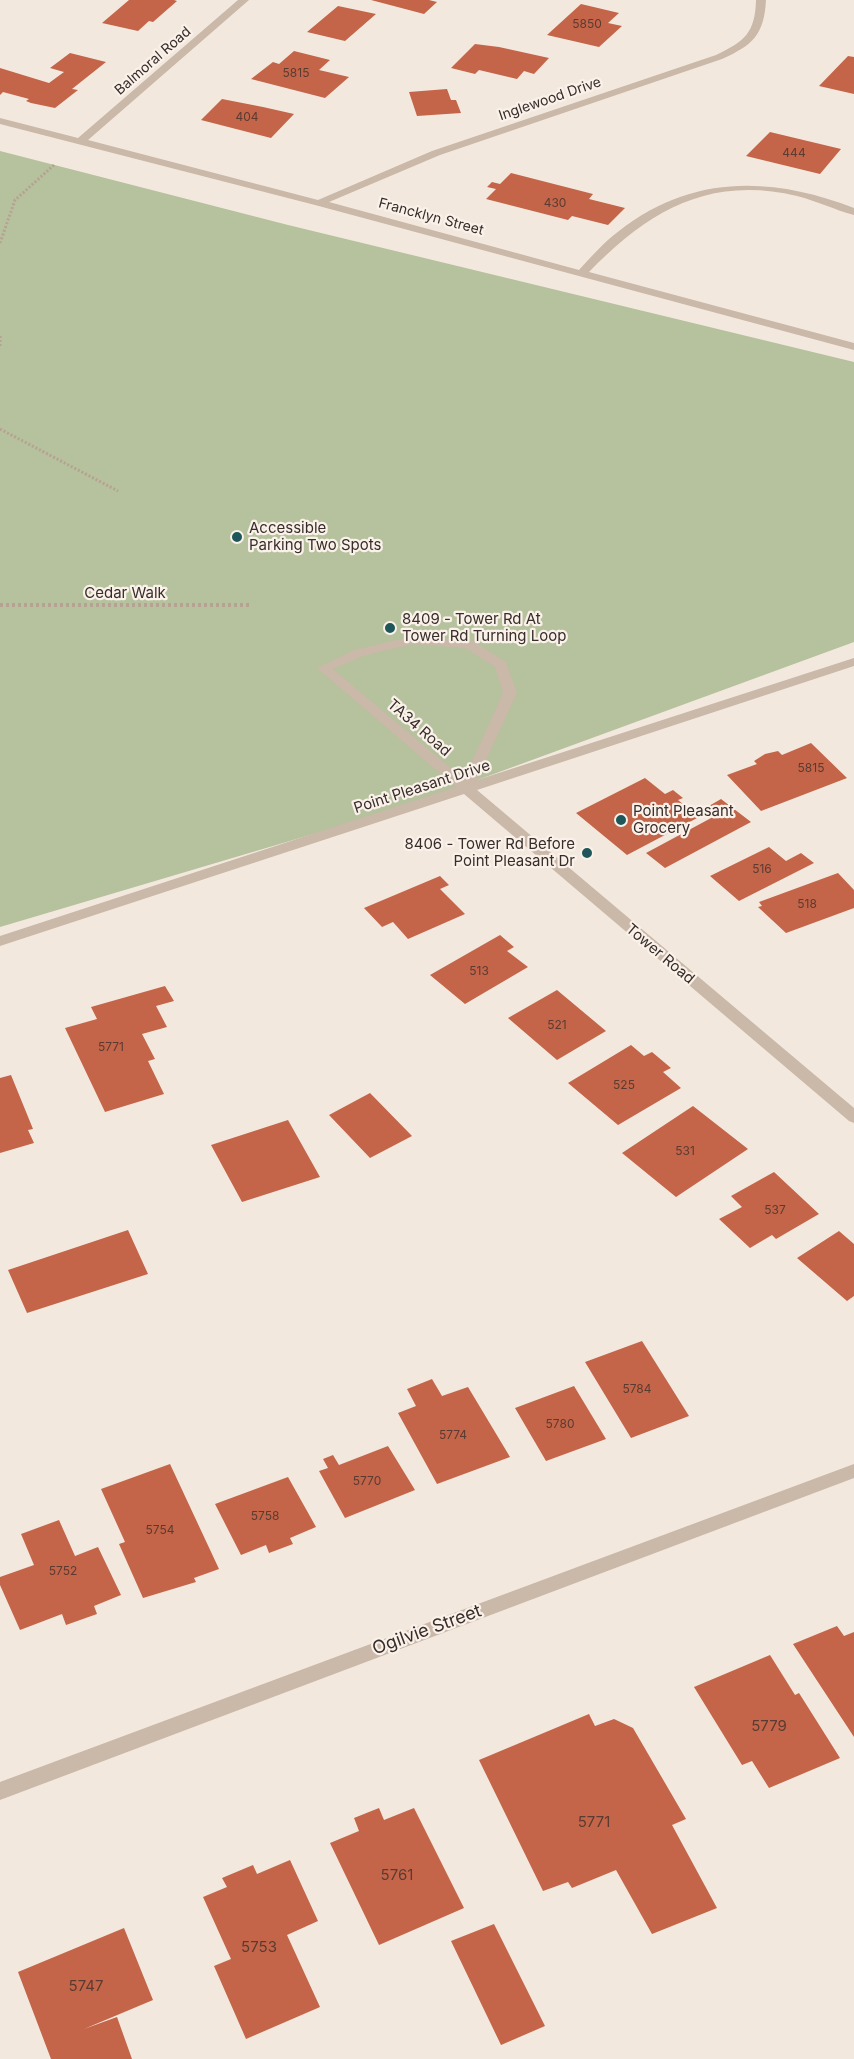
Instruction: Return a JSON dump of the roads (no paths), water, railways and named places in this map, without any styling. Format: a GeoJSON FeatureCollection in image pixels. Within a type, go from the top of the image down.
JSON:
{"type":"FeatureCollection","features":[{"type":"Feature","properties":{"kind":"street","name":"Balmoral Road"},"geometry":{"type":"LineString","coordinates":[[81,141],[243,0]]}},
{"type":"Feature","properties":{"kind":"street","name":"Inglewood Drive"},"geometry":{"type":"LineString","coordinates":[[319,203],[436,153],[733,51],[757,30],[761,21],[761,0]]}},
{"type":"Feature","properties":{"kind":"street","name":"Francklyn Street"},"geometry":{"type":"LineString","coordinates":[[0,121],[851,342]]}},
{"type":"Feature","properties":{"kind":"street"},"geometry":{"type":"LineString","coordinates":[[582,273],[625,231],[674,200],[720,188],[764,187],[790,191],[822,198],[854,212]]}},
{"type":"Feature","properties":{"kind":"street","name":"TA34 Road"},"geometry":{"type":"LineString","coordinates":[[413,640],[468,644],[501,665],[510,693],[466,790],[351,691],[324,668],[359,653],[413,640]]}},
{"type":"Feature","properties":{"kind":"street","name":"Point Pleasant Drive"},"geometry":{"type":"LineString","coordinates":[[0,941],[854,662]]}},
{"type":"Feature","properties":{"kind":"street","name":"Tower Road"},"geometry":{"type":"LineString","coordinates":[[466,790],[854,1117]]}},
{"type":"Feature","properties":{"kind":"street","name":"Ogilvie Street"},"geometry":{"type":"LineString","coordinates":[[0,1791],[854,1471]]}},
{"type":"Feature","properties":{"kind":"place","name":"Accessible Parking Two Spots"},"geometry":{"type":"Point","coordinates":[237,537]}},
{"type":"Feature","properties":{"kind":"place","name":"8409 - Tower Rd At Tower Rd Turning Loop"},"geometry":{"type":"Point","coordinates":[390,628]}},
{"type":"Feature","properties":{"kind":"place","name":"Point Pleasant Grocery"},"geometry":{"type":"Point","coordinates":[621,820]}},
{"type":"Feature","properties":{"kind":"place","name":"8406 - Tower Rd Before Point Pleasant Dr"},"geometry":{"type":"Point","coordinates":[587,853]}}]}
